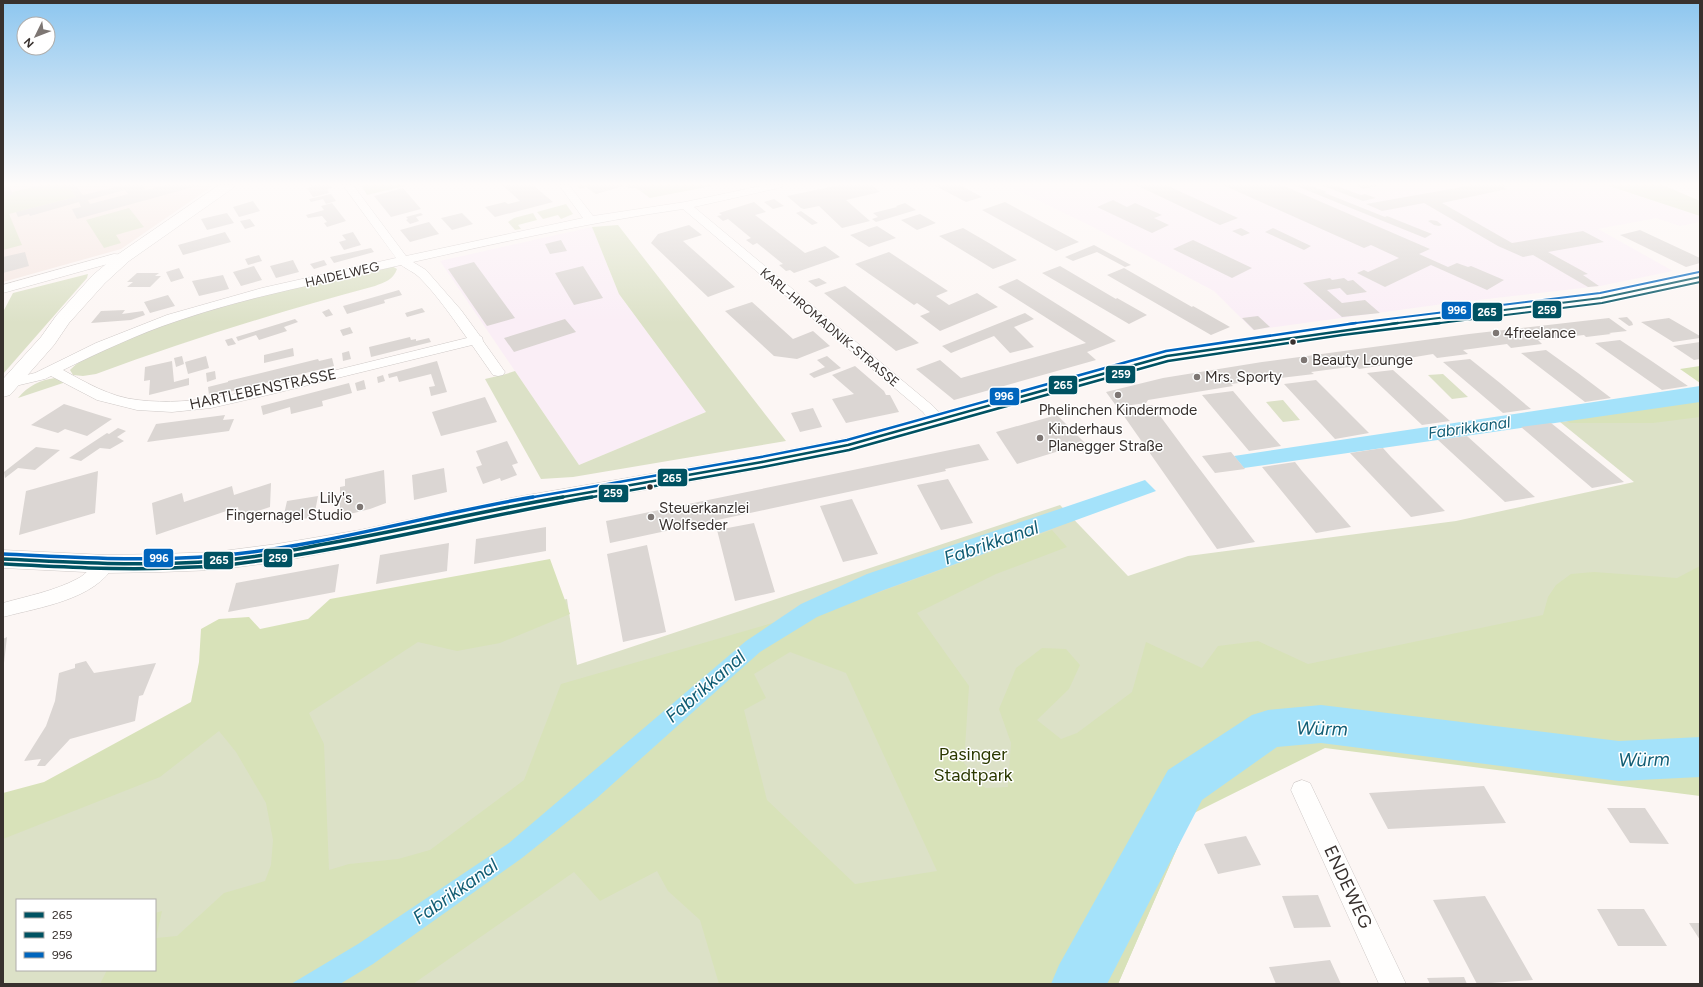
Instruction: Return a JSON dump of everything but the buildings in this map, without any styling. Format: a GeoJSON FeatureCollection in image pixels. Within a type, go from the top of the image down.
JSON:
{"type":"FeatureCollection","features":[{"type":"Feature","properties":{"kind":"main road"},"geometry":{"type":"LineString","coordinates":[[7,387],[48,341],[80,299],[99,279],[124,258],[162,231]]}},
{"type":"Feature","properties":{"kind":"main road"},"geometry":{"type":"LineString","coordinates":[[3,559],[106,564],[216,561],[277,553],[360,538],[516,505],[762,462],[848,445],[1167,356],[1341,330],[1601,298],[1700,277]]}},
{"type":"Feature","properties":{"kind":"street"},"geometry":{"type":"LineString","coordinates":[[381,231],[402,260],[412,268],[422,273],[456,313],[498,372]]}},
{"type":"Feature","properties":{"kind":"street","name":"HAIDELWEG"},"geometry":{"type":"LineString","coordinates":[[7,387],[53,371],[101,346],[172,318],[260,293],[402,260],[538,231]]}},
{"type":"Feature","properties":{"kind":"street","name":"KARL-HROMADNIK-STRASSE"},"geometry":{"type":"LineString","coordinates":[[716,231],[928,409],[938,420]]}},
{"type":"Feature","properties":{"kind":"street"},"geometry":{"type":"LineString","coordinates":[[3,289],[114,258],[124,258]]}},
{"type":"Feature","properties":{"kind":"street","name":"HARTLEBENSTRASSE"},"geometry":{"type":"LineString","coordinates":[[53,371],[102,397],[137,405],[172,407],[211,403],[264,392],[476,340]]}},
{"type":"Feature","properties":{"kind":"street"},"geometry":{"type":"LineString","coordinates":[[3,610],[68,592],[86,583],[106,564]]}},
{"type":"Feature","properties":{"kind":"street","name":"ENDEWEG"},"geometry":{"type":"LineString","coordinates":[[1302,790],[1393,984]]}},
{"type":"Feature","properties":{"kind":"shaded area"},"geometry":{"type":"Polygon","coordinates":[[[3,231],[147,231],[121,249],[3,282],[3,231]]]}},
{"type":"Feature","properties":{"kind":"shaded area"},"geometry":{"type":"Polygon","coordinates":[[[574,231],[594,231],[619,294],[706,412],[579,465],[440,261],[574,231]]]}},
{"type":"Feature","properties":{"kind":"shaded area"},"geometry":{"type":"Polygon","coordinates":[[[1101,231],[1602,231],[1673,271],[1600,286],[1443,304],[1253,330],[1214,291],[1101,231]]]}},
{"type":"Feature","properties":{"kind":"green space"},"geometry":{"type":"Polygon","coordinates":[[[3,231],[16,231],[22,245],[3,250],[3,231]]]}},
{"type":"Feature","properties":{"kind":"green space"},"geometry":{"type":"Polygon","coordinates":[[[93,231],[130,231],[116,235],[121,243],[104,248],[93,231]]]}},
{"type":"Feature","properties":{"kind":"green space"},"geometry":{"type":"Polygon","coordinates":[[[594,231],[623,231],[786,441],[573,477],[541,479],[485,379],[515,371],[579,465],[706,412],[619,294],[594,231]]]}},
{"type":"Feature","properties":{"kind":"green space"},"geometry":{"type":"Polygon","coordinates":[[[392,266],[397,269],[393,276],[375,286],[165,349],[96,374],[83,376],[73,375],[70,370],[81,361],[102,350],[156,328],[189,317],[290,289],[392,266]]]}},
{"type":"Feature","properties":{"kind":"green space"},"geometry":{"type":"Polygon","coordinates":[[[88,274],[87,278],[3,374],[3,312],[13,293],[88,274]]]}},
{"type":"Feature","properties":{"kind":"green space"},"geometry":{"type":"Polygon","coordinates":[[[1700,366],[1700,383],[1680,369],[1700,366]]]}},
{"type":"Feature","properties":{"kind":"green space"},"geometry":{"type":"Polygon","coordinates":[[[1443,374],[1468,397],[1452,399],[1428,375],[1443,374]]]}},
{"type":"Feature","properties":{"kind":"green space"},"geometry":{"type":"Polygon","coordinates":[[[55,378],[66,382],[18,398],[35,384],[44,380],[55,378]]]}},
{"type":"Feature","properties":{"kind":"green space"},"geometry":{"type":"Polygon","coordinates":[[[1700,388],[1700,417],[1653,423],[1570,423],[1550,410],[1700,388]]]}},
{"type":"Feature","properties":{"kind":"green space"},"geometry":{"type":"Polygon","coordinates":[[[1283,400],[1300,420],[1283,422],[1266,402],[1283,400]]]}},
{"type":"Feature","properties":{"kind":"green space","name":"Pasinger Stadtpark"},"geometry":{"type":"Polygon","coordinates":[[[1700,404],[1700,794],[1310,744],[1192,814],[1118,984],[3,984],[3,809],[196,748],[228,671],[567,599],[577,665],[1060,505],[1128,576],[1188,556],[1456,521],[1634,482],[1560,422],[1700,404]]]}},
{"type":"Feature","properties":{"kind":"green space"},"geometry":{"type":"Polygon","coordinates":[[[1052,530],[1067,547],[996,574],[917,613],[969,686],[964,763],[985,788],[1008,787],[1011,743],[999,709],[1016,668],[1042,648],[1066,649],[1080,665],[1069,689],[1037,720],[1061,739],[1077,733],[1132,692],[1146,642],[1202,668],[1218,646],[1258,641],[1308,664],[1543,615],[1548,597],[1556,585],[1571,574],[1594,572],[1677,578],[1700,566],[1700,796],[1325,748],[1192,814],[1118,984],[719,984],[700,920],[668,891],[657,871],[600,901],[574,872],[413,984],[100,984],[106,971],[156,971],[156,938],[177,936],[224,893],[265,881],[271,865],[273,840],[266,803],[236,752],[219,731],[160,777],[3,839],[3,793],[44,782],[191,702],[199,662],[201,629],[219,619],[249,617],[260,629],[308,619],[330,599],[550,559],[570,614],[500,643],[457,651],[418,642],[309,713],[324,744],[329,870],[349,864],[398,859],[430,850],[524,780],[561,684],[877,593],[1052,530]],[[790,652],[754,674],[766,698],[744,710],[767,800],[855,884],[937,871],[846,673],[790,652]]]}},
{"type":"Feature","properties":{"kind":"green space"},"geometry":{"type":"Polygon","coordinates":[[[162,911],[156,938],[156,913],[162,911]]]}},
{"type":"Feature","properties":{"kind":"water","name":"Fabrikkanal"},"geometry":{"type":"Polygon","coordinates":[[[1700,386],[1700,402],[1244,468],[1234,456],[1700,386]]]}},
{"type":"Feature","properties":{"kind":"water","name":"Fabrikkanal"},"geometry":{"type":"Polygon","coordinates":[[[1145,480],[1156,491],[881,591],[817,617],[760,652],[597,798],[522,858],[373,964],[340,984],[291,984],[358,944],[509,843],[746,641],[801,604],[867,574],[1145,480]]]}},
{"type":"Feature","properties":{"kind":"waterway","name":"Würm"},"geometry":{"type":"LineString","coordinates":[[1078,984],[1185,785],[1268,729],[1321,724],[1619,761],[1700,757]]}},
{"type":"Feature","properties":{"kind":"transit line","name":"996"},"geometry":{"type":"LineString","coordinates":[[3,554],[106,559],[161,558],[215,556],[276,548],[359,533],[515,500],[761,457],[847,440],[1166,351],[1340,325],[1600,293],[1699,272]]}},
{"type":"Feature","properties":{"kind":"transit line","name":"265"},"geometry":{"type":"LineString","coordinates":[[3,559],[106,564],[161,563],[215,561],[277,553],[360,538],[516,505],[762,462],[848,445],[1167,356],[1341,330],[1601,298],[1700,277]]}},
{"type":"Feature","properties":{"kind":"transit line","name":"259"},"geometry":{"type":"LineString","coordinates":[[3,564],[106,569],[161,568],[216,566],[278,558],[361,543],[517,510],[763,467],[849,450],[1168,361],[1342,335],[1602,303],[1700,282]]}},
{"type":"Feature","properties":{"kind":"place","name":"4freelance"},"geometry":{"type":"Point","coordinates":[1496,333]}},
{"type":"Feature","properties":{"kind":"place","name":"Beauty Lounge"},"geometry":{"type":"Point","coordinates":[1304,360]}},
{"type":"Feature","properties":{"kind":"place","name":"Mrs. Sporty"},"geometry":{"type":"Point","coordinates":[1197,377]}},
{"type":"Feature","properties":{"kind":"place","name":"Phelinchen Kindermode"},"geometry":{"type":"Point","coordinates":[1118,395]}},
{"type":"Feature","properties":{"kind":"place","name":"Kinderhaus Planegger Straße"},"geometry":{"type":"Point","coordinates":[1040,438]}},
{"type":"Feature","properties":{"kind":"place","name":"Lily's Fingernagel Studio"},"geometry":{"type":"Point","coordinates":[360,507]}},
{"type":"Feature","properties":{"kind":"place","name":"Steuerkanzlei Wolfseder"},"geometry":{"type":"Point","coordinates":[651,517]}}]}
